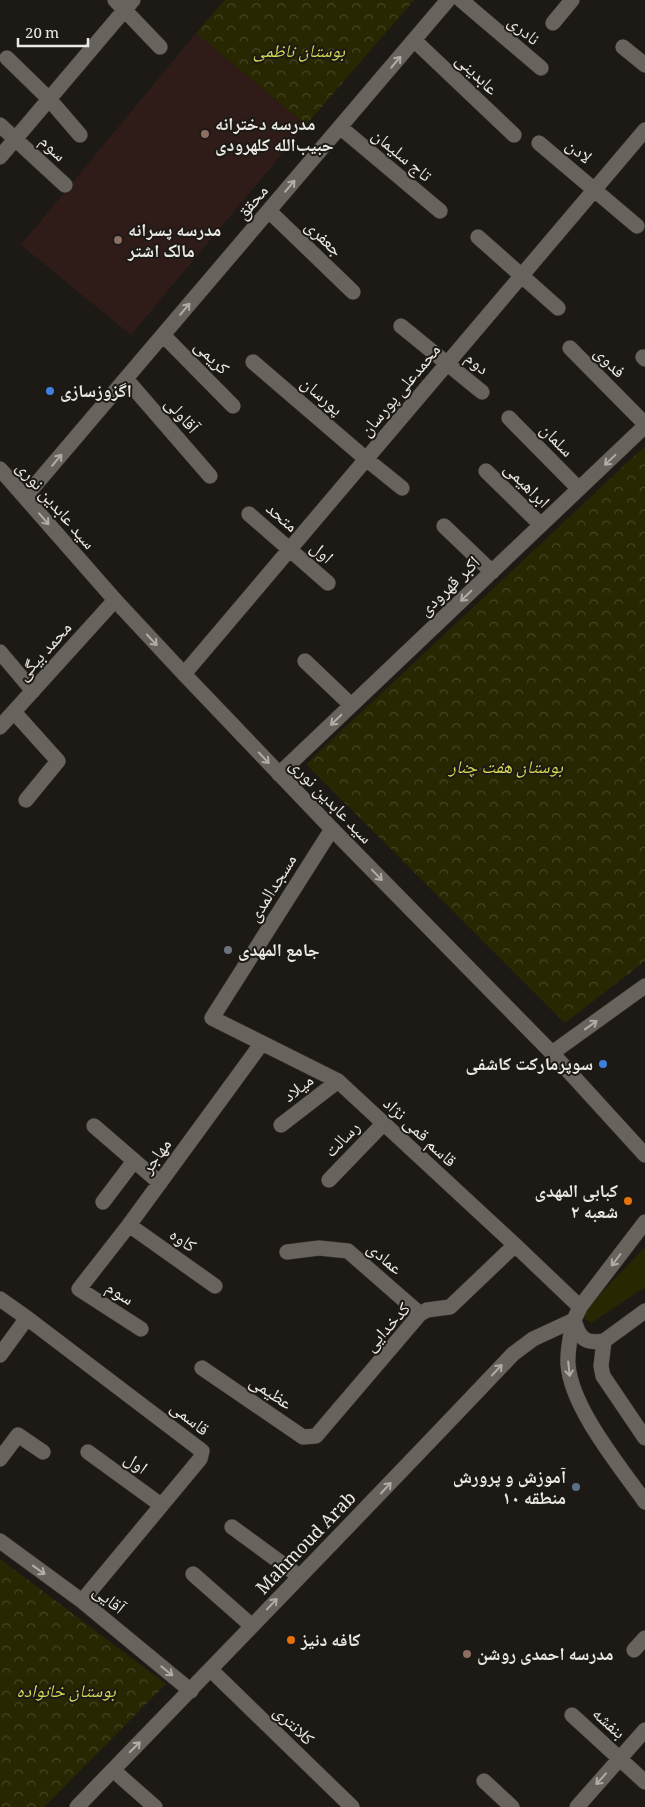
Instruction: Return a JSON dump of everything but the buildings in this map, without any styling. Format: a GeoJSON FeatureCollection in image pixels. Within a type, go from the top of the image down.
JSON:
{"type":"FeatureCollection","features":[{"type":"Feature","properties":{"kind":"street","name":"محقق"},"geometry":{"type":"LineString","coordinates":[[25,497],[448,0]]}},
{"type":"Feature","properties":{"kind":"street","name":"نادری"},"geometry":{"type":"LineString","coordinates":[[460,0],[541,68]]}},
{"type":"Feature","properties":{"kind":"street"},"geometry":{"type":"LineString","coordinates":[[553,23],[572,0]]}},
{"type":"Feature","properties":{"kind":"street"},"geometry":{"type":"LineString","coordinates":[[0,157],[49,100],[124,3],[160,47]]}},
{"type":"Feature","properties":{"kind":"street","name":"عابدینی"},"geometry":{"type":"LineString","coordinates":[[414,40],[514,135]]}},
{"type":"Feature","properties":{"kind":"street"},"geometry":{"type":"LineString","coordinates":[[623,47],[645,65]]}},
{"type":"Feature","properties":{"kind":"street"},"geometry":{"type":"LineString","coordinates":[[7,58],[49,100],[80,135]]}},
{"type":"Feature","properties":{"kind":"street","name":"سوم"},"geometry":{"type":"LineString","coordinates":[[0,125],[65,185]]}},
{"type":"Feature","properties":{"kind":"street","name":"تاج سلیمان"},"geometry":{"type":"LineString","coordinates":[[340,127],[440,212]]}},
{"type":"Feature","properties":{"kind":"street","name":"محمدعلی پورسان"},"geometry":{"type":"LineString","coordinates":[[184,674],[645,130]]}},
{"type":"Feature","properties":{"kind":"street","name":"لادن"},"geometry":{"type":"LineString","coordinates":[[539,143],[637,226]]}},
{"type":"Feature","properties":{"kind":"street","name":"جعفری"},"geometry":{"type":"LineString","coordinates":[[269,210],[353,292]]}},
{"type":"Feature","properties":{"kind":"street"},"geometry":{"type":"LineString","coordinates":[[478,238],[558,308]]}},
{"type":"Feature","properties":{"kind":"street"},"geometry":{"type":"LineString","coordinates":[[401,326],[448,363]]}},
{"type":"Feature","properties":{"kind":"street","name":"کریمی"},"geometry":{"type":"LineString","coordinates":[[163,335],[233,406]]}},
{"type":"Feature","properties":{"kind":"street","name":"فدوی"},"geometry":{"type":"LineString","coordinates":[[570,348],[645,425]]}},
{"type":"Feature","properties":{"kind":"street","name":"پورسان"},"geometry":{"type":"LineString","coordinates":[[253,362],[402,488]]}},
{"type":"Feature","properties":{"kind":"street","name":"دوم"},"geometry":{"type":"LineString","coordinates":[[448,363],[482,392]]}},
{"type":"Feature","properties":{"kind":"street","name":"آقاولی"},"geometry":{"type":"LineString","coordinates":[[126,379],[210,476]]}},
{"type":"Feature","properties":{"kind":"street","name":"سلمان"},"geometry":{"type":"LineString","coordinates":[[509,418],[579,489]]}},
{"type":"Feature","properties":{"kind":"street","name":"اکبر قهرودی"},"geometry":{"type":"LineString","coordinates":[[279,774],[645,425]]}},
{"type":"Feature","properties":{"kind":"street","name":"سید عابدین نوری"},"geometry":{"type":"LineString","coordinates":[[0,469],[115,600],[184,674],[332,829],[552,1053],[644,1157]]}},
{"type":"Feature","properties":{"kind":"street","name":"ابراهیمی"},"geometry":{"type":"LineString","coordinates":[[486,471],[541,525]]}},
{"type":"Feature","properties":{"kind":"street","name":"متحد"},"geometry":{"type":"LineString","coordinates":[[249,514],[290,549]]}},
{"type":"Feature","properties":{"kind":"street"},"geometry":{"type":"LineString","coordinates":[[444,526],[492,572]]}},
{"type":"Feature","properties":{"kind":"street","name":"اول"},"geometry":{"type":"LineString","coordinates":[[290,549],[328,583]]}},
{"type":"Feature","properties":{"kind":"street","name":"محمد بیگی"},"geometry":{"type":"LineString","coordinates":[[0,727],[115,600]]}},
{"type":"Feature","properties":{"kind":"street"},"geometry":{"type":"LineString","coordinates":[[0,652],[33,691]]}},
{"type":"Feature","properties":{"kind":"street"},"geometry":{"type":"LineString","coordinates":[[305,661],[351,705]]}},
{"type":"Feature","properties":{"kind":"street"},"geometry":{"type":"LineString","coordinates":[[14,712],[58,761],[26,800]]}},
{"type":"Feature","properties":{"kind":"street","name":"مسجدالمدی"},"geometry":{"type":"LineString","coordinates":[[212,1018],[332,829]]}},
{"type":"Feature","properties":{"kind":"street"},"geometry":{"type":"LineString","coordinates":[[552,1053],[645,986]]}},
{"type":"Feature","properties":{"kind":"street","name":"قاسم قمی نژاد"},"geometry":{"type":"LineString","coordinates":[[212,1018],[338,1081],[382,1124],[516,1245],[577,1314],[577,1333],[586,1340],[604,1342]]}},
{"type":"Feature","properties":{"kind":"street","name":"مهاجر"},"geometry":{"type":"LineString","coordinates":[[79,1289],[129,1225],[262,1042]]}},
{"type":"Feature","properties":{"kind":"street","name":"میلاد"},"geometry":{"type":"LineString","coordinates":[[282,1125],[338,1081]]}},
{"type":"Feature","properties":{"kind":"street","name":"رسالت"},"geometry":{"type":"LineString","coordinates":[[329,1180],[382,1124]]}},
{"type":"Feature","properties":{"kind":"street"},"geometry":{"type":"LineString","coordinates":[[94,1126],[160,1183]]}},
{"type":"Feature","properties":{"kind":"street"},"geometry":{"type":"LineString","coordinates":[[103,1202],[134,1160]]}},
{"type":"Feature","properties":{"kind":"street"},"geometry":{"type":"LineString","coordinates":[[645,1222],[577,1314],[568,1363],[570,1378],[578,1399],[596,1432],[645,1502]]}},
{"type":"Feature","properties":{"kind":"street","name":"کاوه"},"geometry":{"type":"LineString","coordinates":[[129,1225],[214,1286]]}},
{"type":"Feature","properties":{"kind":"street","name":"کدخدایی"},"geometry":{"type":"LineString","coordinates":[[320,1432],[420,1314],[427,1310],[450,1307],[516,1245]]}},
{"type":"Feature","properties":{"kind":"street","name":"عمادی"},"geometry":{"type":"LineString","coordinates":[[286,1252],[319,1248],[348,1251],[420,1314]]}},
{"type":"Feature","properties":{"kind":"street","name":"سوم"},"geometry":{"type":"LineString","coordinates":[[79,1289],[141,1329]]}},
{"type":"Feature","properties":{"kind":"street","name":"قاسمی"},"geometry":{"type":"LineString","coordinates":[[0,1299],[202,1451],[200,1459],[82,1601]]}},
{"type":"Feature","properties":{"kind":"street"},"geometry":{"type":"LineString","coordinates":[[645,1311],[604,1342],[601,1366],[603,1376],[645,1438]]}},
{"type":"Feature","properties":{"kind":"street","name":"Mahmoud Arab"},"geometry":{"type":"LineString","coordinates":[[77,1807],[191,1691],[299,1576],[346,1530],[512,1354],[533,1339],[577,1314]]}},
{"type":"Feature","properties":{"kind":"street"},"geometry":{"type":"LineString","coordinates":[[0,1355],[27,1318]]}},
{"type":"Feature","properties":{"kind":"street","name":"عظیمی"},"geometry":{"type":"LineString","coordinates":[[202,1368],[303,1436],[316,1436],[320,1432]]}},
{"type":"Feature","properties":{"kind":"street"},"geometry":{"type":"LineString","coordinates":[[0,1459],[18,1435],[43,1452]]}},
{"type":"Feature","properties":{"kind":"street","name":"اول"},"geometry":{"type":"LineString","coordinates":[[88,1452],[161,1505]]}},
{"type":"Feature","properties":{"kind":"street"},"geometry":{"type":"LineString","coordinates":[[232,1528],[299,1576]]}},
{"type":"Feature","properties":{"kind":"street","name":"آقایی"},"geometry":{"type":"LineString","coordinates":[[0,1541],[82,1601],[191,1691]]}},
{"type":"Feature","properties":{"kind":"street"},"geometry":{"type":"LineString","coordinates":[[193,1574],[252,1626]]}},
{"type":"Feature","properties":{"kind":"street"},"geometry":{"type":"LineString","coordinates":[[634,1650],[645,1638]]}},
{"type":"Feature","properties":{"kind":"street","name":"کلانتری"},"geometry":{"type":"LineString","coordinates":[[211,1670],[352,1807]]}},
{"type":"Feature","properties":{"kind":"street","name":"بنفشه"},"geometry":{"type":"LineString","coordinates":[[572,1716],[620,1759]]}},
{"type":"Feature","properties":{"kind":"street"},"geometry":{"type":"LineString","coordinates":[[577,1807],[645,1730]]}},
{"type":"Feature","properties":{"kind":"street"},"geometry":{"type":"LineString","coordinates":[[620,1759],[645,1782]]}},
{"type":"Feature","properties":{"kind":"street"},"geometry":{"type":"LineString","coordinates":[[112,1770],[155,1807]]}},
{"type":"Feature","properties":{"kind":"street"},"geometry":{"type":"LineString","coordinates":[[484,1781],[512,1807]]}},
{"type":"Feature","properties":{"kind":"shaded area"},"geometry":{"type":"Polygon","coordinates":[[[196,33],[306,125],[131,335],[21,245],[196,33]]]}},
{"type":"Feature","properties":{"kind":"green space","name":"بوستان ناظمی"},"geometry":{"type":"Polygon","coordinates":[[[225,0],[414,0],[306,125],[196,33],[225,0]]]}},
{"type":"Feature","properties":{"kind":"green space","name":"بوستان هفت چنار"},"geometry":{"type":"Polygon","coordinates":[[[645,446],[645,961],[565,1023],[306,764],[645,446]]]}},
{"type":"Feature","properties":{"kind":"green space"},"geometry":{"type":"Polygon","coordinates":[[[645,1247],[645,1287],[591,1323],[585,1319],[583,1312],[645,1247]]]}},
{"type":"Feature","properties":{"kind":"green space","name":"بوستان خانواده"},"geometry":{"type":"Polygon","coordinates":[[[0,1559],[166,1684],[44,1807],[0,1807],[0,1559]]]}},
{"type":"Feature","properties":{"kind":"place","name":"مدرسه دخترانه حبیب‌الله کلهرودی"},"geometry":{"type":"Point","coordinates":[205,134]}},
{"type":"Feature","properties":{"kind":"place","name":"مدرسه پسرانه مالک اشتر"},"geometry":{"type":"Point","coordinates":[118,240]}},
{"type":"Feature","properties":{"kind":"place","name":"اگزوزسازی"},"geometry":{"type":"Point","coordinates":[50,391]}},
{"type":"Feature","properties":{"kind":"place","name":"جامع المهدی"},"geometry":{"type":"Point","coordinates":[228,950]}},
{"type":"Feature","properties":{"kind":"place","name":"سوپرمارکت کاشفی"},"geometry":{"type":"Point","coordinates":[603,1064]}},
{"type":"Feature","properties":{"kind":"place","name":"کبابی المهدی شعبه ۲"},"geometry":{"type":"Point","coordinates":[628,1201]}},
{"type":"Feature","properties":{"kind":"place","name":"آموزش و پرورش منطقه ۱۰"},"geometry":{"type":"Point","coordinates":[576,1487]}},
{"type":"Feature","properties":{"kind":"place","name":"کافه دنیز"},"geometry":{"type":"Point","coordinates":[291,1640]}},
{"type":"Feature","properties":{"kind":"place","name":"مدرسه احمدی روشن"},"geometry":{"type":"Point","coordinates":[467,1654]}}]}
